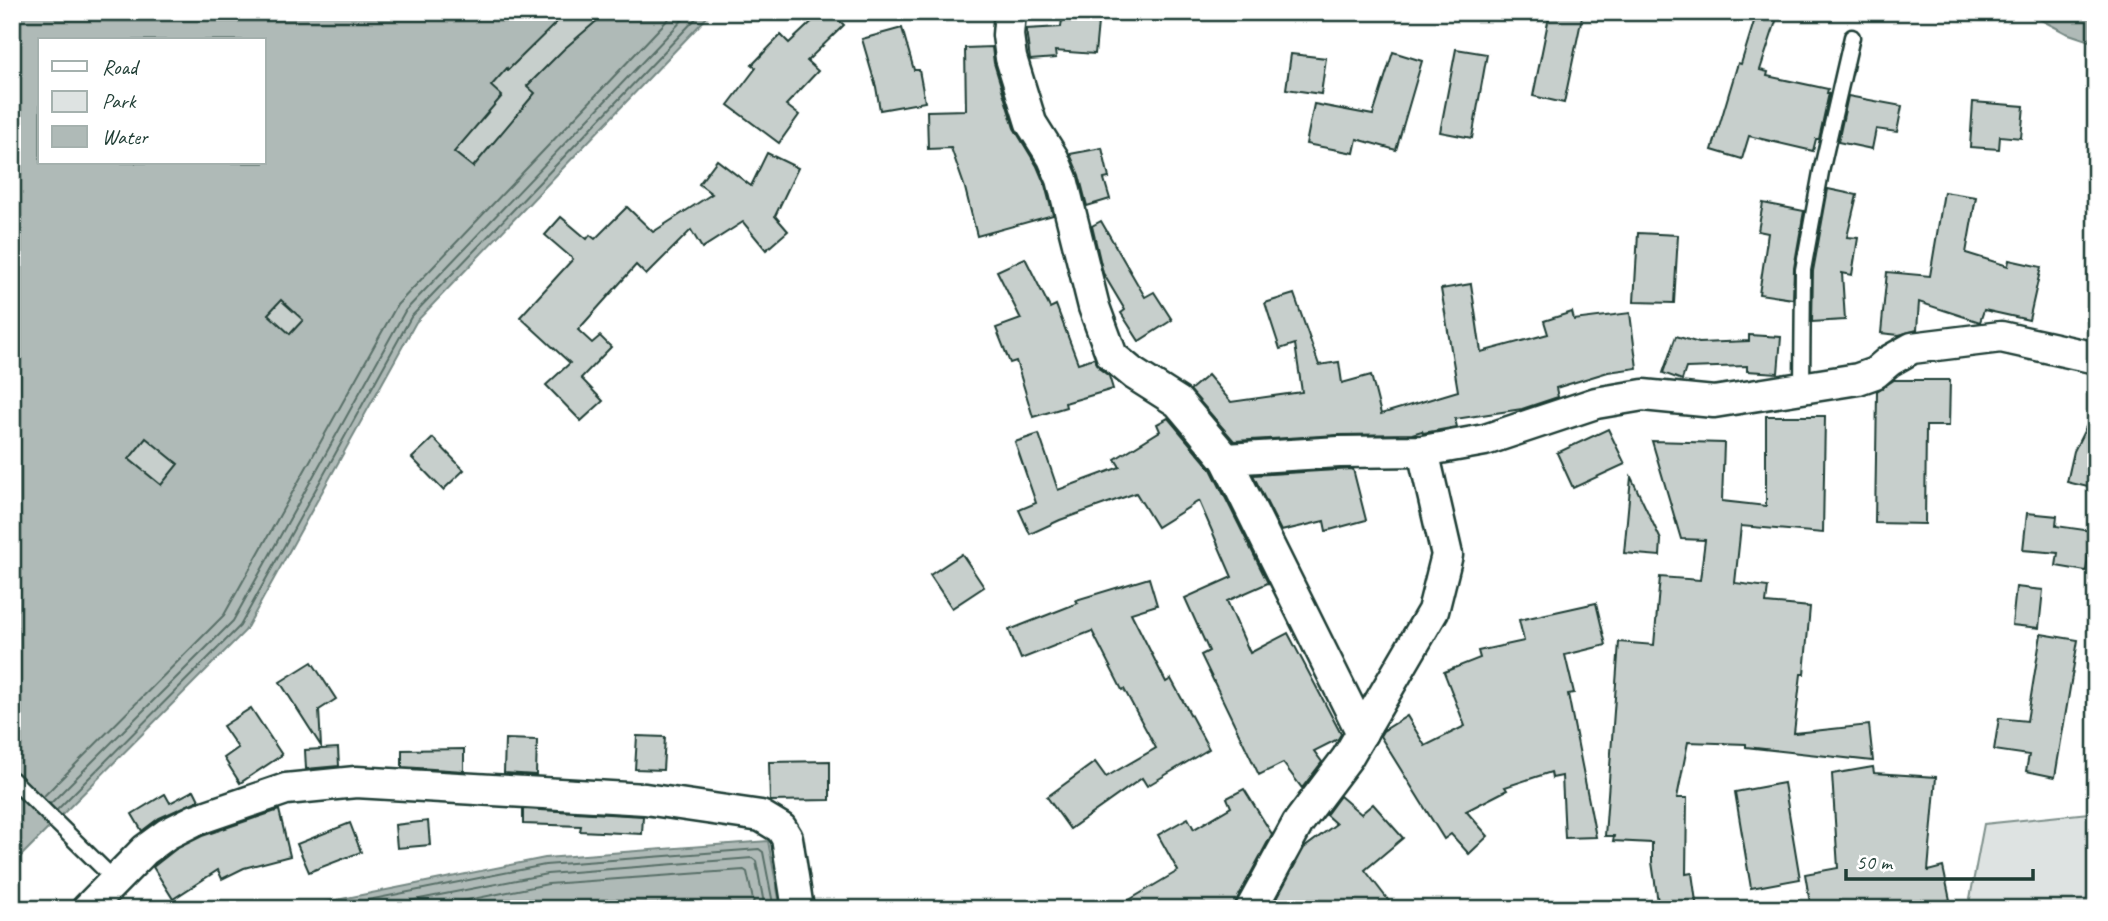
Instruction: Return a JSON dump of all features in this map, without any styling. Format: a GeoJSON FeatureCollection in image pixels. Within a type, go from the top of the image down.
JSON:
{"type":"FeatureCollection","features":[{"type":"Feature","properties":{"kind":"street"},"geometry":{"type":"LineString","coordinates":[[1010,12],[1008,35],[1011,58],[1031,123],[1053,158],[1062,179],[1094,307],[1112,356],[1134,374],[1178,402],[1226,459],[1362,733]]}},
{"type":"Feature","properties":{"kind":"street"},"geometry":{"type":"LineString","coordinates":[[1226,459],[1339,452],[1423,451],[1485,440],[1596,403],[1643,395],[1714,402],[1858,379],[1875,373],[1889,361],[1912,348],[1956,342],[2001,337],[2096,358]]}},
{"type":"Feature","properties":{"kind":"street"},"geometry":{"type":"LineString","coordinates":[[1251,909],[1298,823],[1348,758],[1433,611],[1447,555],[1423,451]]}},
{"type":"Feature","properties":{"kind":"street"},"geometry":{"type":"LineString","coordinates":[[86,909],[145,850],[167,834],[195,820],[286,789],[356,782],[645,799],[761,816],[781,828],[787,838],[798,909]]}},
{"type":"Feature","properties":{"kind":"lane"},"geometry":{"type":"LineString","coordinates":[[1802,388],[1803,270],[1821,172],[1852,37]]}},
{"type":"Feature","properties":{"kind":"lane"},"geometry":{"type":"LineString","coordinates":[[12,779],[115,880]]}},
{"type":"Feature","properties":{"kind":"green space"},"geometry":{"type":"Polygon","coordinates":[[[2096,810],[2096,909],[1968,909],[1984,824],[2089,813],[2096,810]]]}},
{"type":"Feature","properties":{"kind":"water"},"geometry":{"type":"Polygon","coordinates":[[[12,12],[712,12],[416,322],[245,631],[12,865],[12,12]]]}},
{"type":"Feature","properties":{"kind":"water"},"geometry":{"type":"Polygon","coordinates":[[[2026,12],[2096,12],[2096,43],[2066,33],[2026,12]]]}},
{"type":"Feature","properties":{"kind":"water"},"geometry":{"type":"Polygon","coordinates":[[[768,841],[781,909],[292,909],[545,858],[768,841]]]}},
{"type":"Feature","properties":{"kind":"building"},"geometry":{"type":"Polygon","coordinates":[[[567,12],[607,12],[527,86],[535,93],[473,167],[454,152],[502,96],[491,86],[567,12]]]}},
{"type":"Feature","properties":{"kind":"building"},"geometry":{"type":"Polygon","coordinates":[[[822,12],[831,12],[844,25],[807,61],[818,71],[786,105],[799,115],[779,143],[728,105],[756,68],[752,65],[781,35],[789,43],[822,12]]]}},
{"type":"Feature","properties":{"kind":"building"},"geometry":{"type":"Polygon","coordinates":[[[1063,12],[1099,12],[1095,54],[1055,51],[1056,58],[1030,60],[1026,29],[1061,27],[1063,12]]]}},
{"type":"Feature","properties":{"kind":"building"},"geometry":{"type":"Polygon","coordinates":[[[1550,12],[1583,12],[1564,103],[1533,96],[1550,12]]]}},
{"type":"Feature","properties":{"kind":"building"},"geometry":{"type":"Polygon","coordinates":[[[1757,12],[1779,12],[1760,70],[1768,72],[1767,76],[1828,89],[1819,139],[1816,139],[1813,151],[1749,136],[1742,159],[1712,150],[1738,63],[1741,64],[1757,12]]]}},
{"type":"Feature","properties":{"kind":"building"},"geometry":{"type":"Polygon","coordinates":[[[902,28],[914,70],[919,70],[925,102],[880,110],[862,39],[902,28]]]}},
{"type":"Feature","properties":{"kind":"building"},"geometry":{"type":"Polygon","coordinates":[[[992,47],[994,63],[1014,128],[1037,166],[1053,215],[977,236],[951,148],[928,149],[927,111],[966,110],[965,48],[992,47]]]}},
{"type":"Feature","properties":{"kind":"building"},"geometry":{"type":"Polygon","coordinates":[[[1456,49],[1487,54],[1472,138],[1440,132],[1456,49]]]}},
{"type":"Feature","properties":{"kind":"building"},"geometry":{"type":"Polygon","coordinates":[[[1393,52],[1422,61],[1396,150],[1357,139],[1354,153],[1306,144],[1314,104],[1373,115],[1393,52]]]}},
{"type":"Feature","properties":{"kind":"building"},"geometry":{"type":"Polygon","coordinates":[[[1291,54],[1326,58],[1321,94],[1286,89],[1291,54]]]}},
{"type":"Feature","properties":{"kind":"building"},"geometry":{"type":"Polygon","coordinates":[[[1848,96],[1902,106],[1897,132],[1876,129],[1872,149],[1838,142],[1848,96]]]}},
{"type":"Feature","properties":{"kind":"building"},"geometry":{"type":"Polygon","coordinates":[[[1973,102],[2024,106],[2021,138],[2000,136],[1999,149],[1970,147],[1973,102]]]}},
{"type":"Feature","properties":{"kind":"building"},"geometry":{"type":"Polygon","coordinates":[[[1102,148],[1109,178],[1104,179],[1110,199],[1087,206],[1070,154],[1102,148]]]}},
{"type":"Feature","properties":{"kind":"building"},"geometry":{"type":"Polygon","coordinates":[[[767,153],[798,168],[775,216],[788,231],[766,250],[743,222],[702,248],[691,230],[646,275],[636,265],[578,330],[592,343],[600,336],[611,347],[581,378],[603,401],[581,421],[546,385],[570,363],[520,317],[573,259],[545,235],[561,217],[587,239],[590,235],[595,239],[627,207],[653,232],[712,194],[699,184],[717,160],[751,186],[767,153]]]}},
{"type":"Feature","properties":{"kind":"building"},"geometry":{"type":"Polygon","coordinates":[[[1828,189],[1857,195],[1847,237],[1858,238],[1852,275],[1842,273],[1845,320],[1812,322],[1813,271],[1828,189]]]}},
{"type":"Feature","properties":{"kind":"building"},"geometry":{"type":"Polygon","coordinates":[[[1944,192],[1976,197],[1966,253],[2008,266],[2009,260],[2041,267],[2029,320],[1984,310],[1980,322],[1919,302],[1917,330],[1899,335],[1881,333],[1887,272],[1930,276],[1944,192]]]}},
{"type":"Feature","properties":{"kind":"building"},"geometry":{"type":"Polygon","coordinates":[[[1763,203],[1804,211],[1794,268],[1793,299],[1759,294],[1768,233],[1758,231],[1763,203]]]}},
{"type":"Feature","properties":{"kind":"building"},"geometry":{"type":"Polygon","coordinates":[[[1101,221],[1145,297],[1154,292],[1172,320],[1139,341],[1121,313],[1125,310],[1103,273],[1092,226],[1101,221]]]}},
{"type":"Feature","properties":{"kind":"building"},"geometry":{"type":"Polygon","coordinates":[[[1638,233],[1678,235],[1674,303],[1634,302],[1638,233]]]}},
{"type":"Feature","properties":{"kind":"building"},"geometry":{"type":"Polygon","coordinates":[[[1025,258],[1050,308],[1056,305],[1078,363],[1094,358],[1100,369],[1109,376],[1113,389],[1065,403],[1066,407],[1033,417],[1016,361],[1010,363],[996,328],[1021,319],[997,271],[1025,258]]]}},
{"type":"Feature","properties":{"kind":"building"},"geometry":{"type":"Polygon","coordinates":[[[1471,284],[1481,352],[1548,334],[1544,321],[1572,312],[1574,320],[1630,313],[1637,368],[1608,372],[1556,388],[1558,397],[1522,409],[1455,419],[1457,427],[1412,434],[1234,441],[1190,390],[1208,375],[1231,402],[1302,392],[1295,344],[1280,349],[1265,303],[1294,294],[1319,365],[1339,362],[1342,383],[1371,375],[1381,414],[1458,391],[1441,289],[1471,284]]]}},
{"type":"Feature","properties":{"kind":"building"},"geometry":{"type":"Polygon","coordinates":[[[281,300],[303,320],[290,334],[268,314],[281,300]]]}},
{"type":"Feature","properties":{"kind":"building"},"geometry":{"type":"Polygon","coordinates":[[[1749,335],[1781,337],[1778,373],[1747,371],[1747,366],[1686,368],[1682,380],[1663,373],[1676,336],[1699,343],[1749,341],[1749,335]]]}},
{"type":"Feature","properties":{"kind":"building"},"geometry":{"type":"Polygon","coordinates":[[[1894,380],[1950,380],[1949,426],[1926,426],[1925,524],[1875,523],[1877,391],[1894,380]]]}},
{"type":"Feature","properties":{"kind":"building"},"geometry":{"type":"Polygon","coordinates":[[[2096,407],[2096,489],[2067,482],[2074,451],[2096,407]]]}},
{"type":"Feature","properties":{"kind":"building"},"geometry":{"type":"Polygon","coordinates":[[[1766,416],[1825,416],[1823,533],[1741,526],[1735,583],[1768,587],[1766,603],[1810,607],[1804,674],[1801,674],[1794,733],[1869,725],[1873,761],[1746,747],[1746,744],[1688,742],[1677,798],[1687,798],[1686,874],[1692,873],[1697,909],[1659,909],[1652,843],[1613,841],[1614,836],[1605,836],[1619,642],[1654,645],[1660,577],[1700,580],[1705,540],[1681,539],[1652,441],[1724,443],[1722,501],[1766,506],[1766,416]]]}},
{"type":"Feature","properties":{"kind":"building"},"geometry":{"type":"Polygon","coordinates":[[[1168,418],[1211,469],[1268,583],[1227,601],[1250,653],[1288,633],[1341,734],[1338,739],[1314,751],[1322,762],[1302,788],[1283,763],[1259,775],[1201,655],[1209,651],[1185,598],[1232,577],[1199,501],[1157,527],[1136,493],[1060,520],[1030,534],[1019,510],[1036,503],[1015,442],[1039,434],[1058,490],[1120,467],[1115,459],[1160,431],[1157,424],[1168,418]]]}},
{"type":"Feature","properties":{"kind":"building"},"geometry":{"type":"Polygon","coordinates":[[[1608,429],[1625,464],[1573,488],[1557,453],[1608,429]]]}},
{"type":"Feature","properties":{"kind":"building"},"geometry":{"type":"Polygon","coordinates":[[[146,438],[178,464],[161,485],[129,459],[146,438]]]}},
{"type":"Feature","properties":{"kind":"building"},"geometry":{"type":"Polygon","coordinates":[[[433,438],[464,470],[443,490],[412,458],[433,438]]]}},
{"type":"Feature","properties":{"kind":"building"},"geometry":{"type":"Polygon","coordinates":[[[1353,469],[1366,520],[1326,531],[1324,521],[1281,531],[1253,475],[1353,469]]]}},
{"type":"Feature","properties":{"kind":"building"},"geometry":{"type":"Polygon","coordinates":[[[1631,477],[1661,540],[1660,556],[1624,553],[1631,477]]]}},
{"type":"Feature","properties":{"kind":"building"},"geometry":{"type":"Polygon","coordinates":[[[2027,513],[2057,516],[2056,526],[2092,531],[2086,571],[2056,566],[2058,553],[2023,550],[2027,513]]]}},
{"type":"Feature","properties":{"kind":"building"},"geometry":{"type":"Polygon","coordinates":[[[962,554],[984,587],[952,608],[930,575],[962,554]]]}},
{"type":"Feature","properties":{"kind":"building"},"geometry":{"type":"Polygon","coordinates":[[[1149,578],[1157,605],[1131,613],[1166,682],[1171,679],[1209,749],[1147,786],[1142,778],[1070,829],[1047,797],[1095,762],[1106,777],[1156,748],[1092,631],[1021,659],[1009,630],[1078,603],[1076,600],[1149,578]]]}},
{"type":"Feature","properties":{"kind":"building"},"geometry":{"type":"Polygon","coordinates":[[[2016,587],[2043,590],[2039,628],[2012,625],[2016,587]]]}},
{"type":"Feature","properties":{"kind":"building"},"geometry":{"type":"Polygon","coordinates":[[[1596,603],[1606,645],[1565,655],[1574,693],[1568,694],[1596,837],[1565,838],[1562,776],[1552,778],[1551,772],[1505,787],[1507,790],[1466,811],[1488,836],[1469,854],[1451,834],[1444,839],[1380,736],[1383,731],[1407,716],[1425,746],[1465,726],[1444,672],[1480,658],[1478,651],[1524,641],[1519,620],[1596,603]]]}},
{"type":"Feature","properties":{"kind":"building"},"geometry":{"type":"Polygon","coordinates":[[[2041,634],[2078,640],[2055,777],[2026,771],[2029,755],[1994,750],[1999,718],[2027,721],[2041,634]]]}},
{"type":"Feature","properties":{"kind":"building"},"geometry":{"type":"Polygon","coordinates":[[[312,662],[336,699],[319,710],[321,746],[280,682],[312,662]]]}},
{"type":"Feature","properties":{"kind":"building"},"geometry":{"type":"Polygon","coordinates":[[[251,708],[282,755],[240,783],[224,758],[238,748],[223,726],[251,708]]]}},
{"type":"Feature","properties":{"kind":"building"},"geometry":{"type":"Polygon","coordinates":[[[637,736],[665,737],[663,770],[635,769],[637,736]]]}},
{"type":"Feature","properties":{"kind":"building"},"geometry":{"type":"Polygon","coordinates":[[[505,739],[537,740],[536,775],[504,773],[505,739]]]}},
{"type":"Feature","properties":{"kind":"building"},"geometry":{"type":"Polygon","coordinates":[[[338,748],[339,766],[306,769],[305,750],[338,748]]]}},
{"type":"Feature","properties":{"kind":"building"},"geometry":{"type":"Polygon","coordinates":[[[464,749],[464,771],[402,767],[402,750],[464,749]]]}},
{"type":"Feature","properties":{"kind":"building"},"geometry":{"type":"Polygon","coordinates":[[[830,761],[830,800],[770,801],[769,762],[830,761]]]}},
{"type":"Feature","properties":{"kind":"building"},"geometry":{"type":"Polygon","coordinates":[[[1873,767],[1874,773],[1936,777],[1928,871],[1943,867],[1950,900],[1911,909],[1909,902],[1850,909],[1811,909],[1805,874],[1838,868],[1832,774],[1873,767]]]}},
{"type":"Feature","properties":{"kind":"building"},"geometry":{"type":"Polygon","coordinates":[[[1784,783],[1800,879],[1751,888],[1735,792],[1784,783]]]}},
{"type":"Feature","properties":{"kind":"building"},"geometry":{"type":"Polygon","coordinates":[[[1244,789],[1272,834],[1234,909],[1114,909],[1178,871],[1158,835],[1188,818],[1194,829],[1231,807],[1227,798],[1244,789]]]}},
{"type":"Feature","properties":{"kind":"building"},"geometry":{"type":"Polygon","coordinates":[[[194,790],[199,800],[159,818],[142,831],[132,814],[165,794],[170,803],[194,790]]]}},
{"type":"Feature","properties":{"kind":"building"},"geometry":{"type":"Polygon","coordinates":[[[1340,796],[1361,814],[1373,804],[1403,838],[1365,870],[1395,909],[1271,909],[1304,848],[1336,824],[1326,815],[1340,796]]]}},
{"type":"Feature","properties":{"kind":"building"},"geometry":{"type":"Polygon","coordinates":[[[523,809],[643,816],[642,834],[580,831],[581,826],[523,824],[523,809]]]}},
{"type":"Feature","properties":{"kind":"building"},"geometry":{"type":"Polygon","coordinates":[[[279,810],[290,856],[244,868],[222,879],[218,870],[173,899],[153,867],[176,849],[202,836],[279,810]]]}},
{"type":"Feature","properties":{"kind":"building"},"geometry":{"type":"Polygon","coordinates":[[[428,821],[430,845],[397,848],[395,825],[428,821]]]}},
{"type":"Feature","properties":{"kind":"building"},"geometry":{"type":"Polygon","coordinates":[[[350,823],[361,852],[309,872],[297,844],[350,823]]]}}]}
